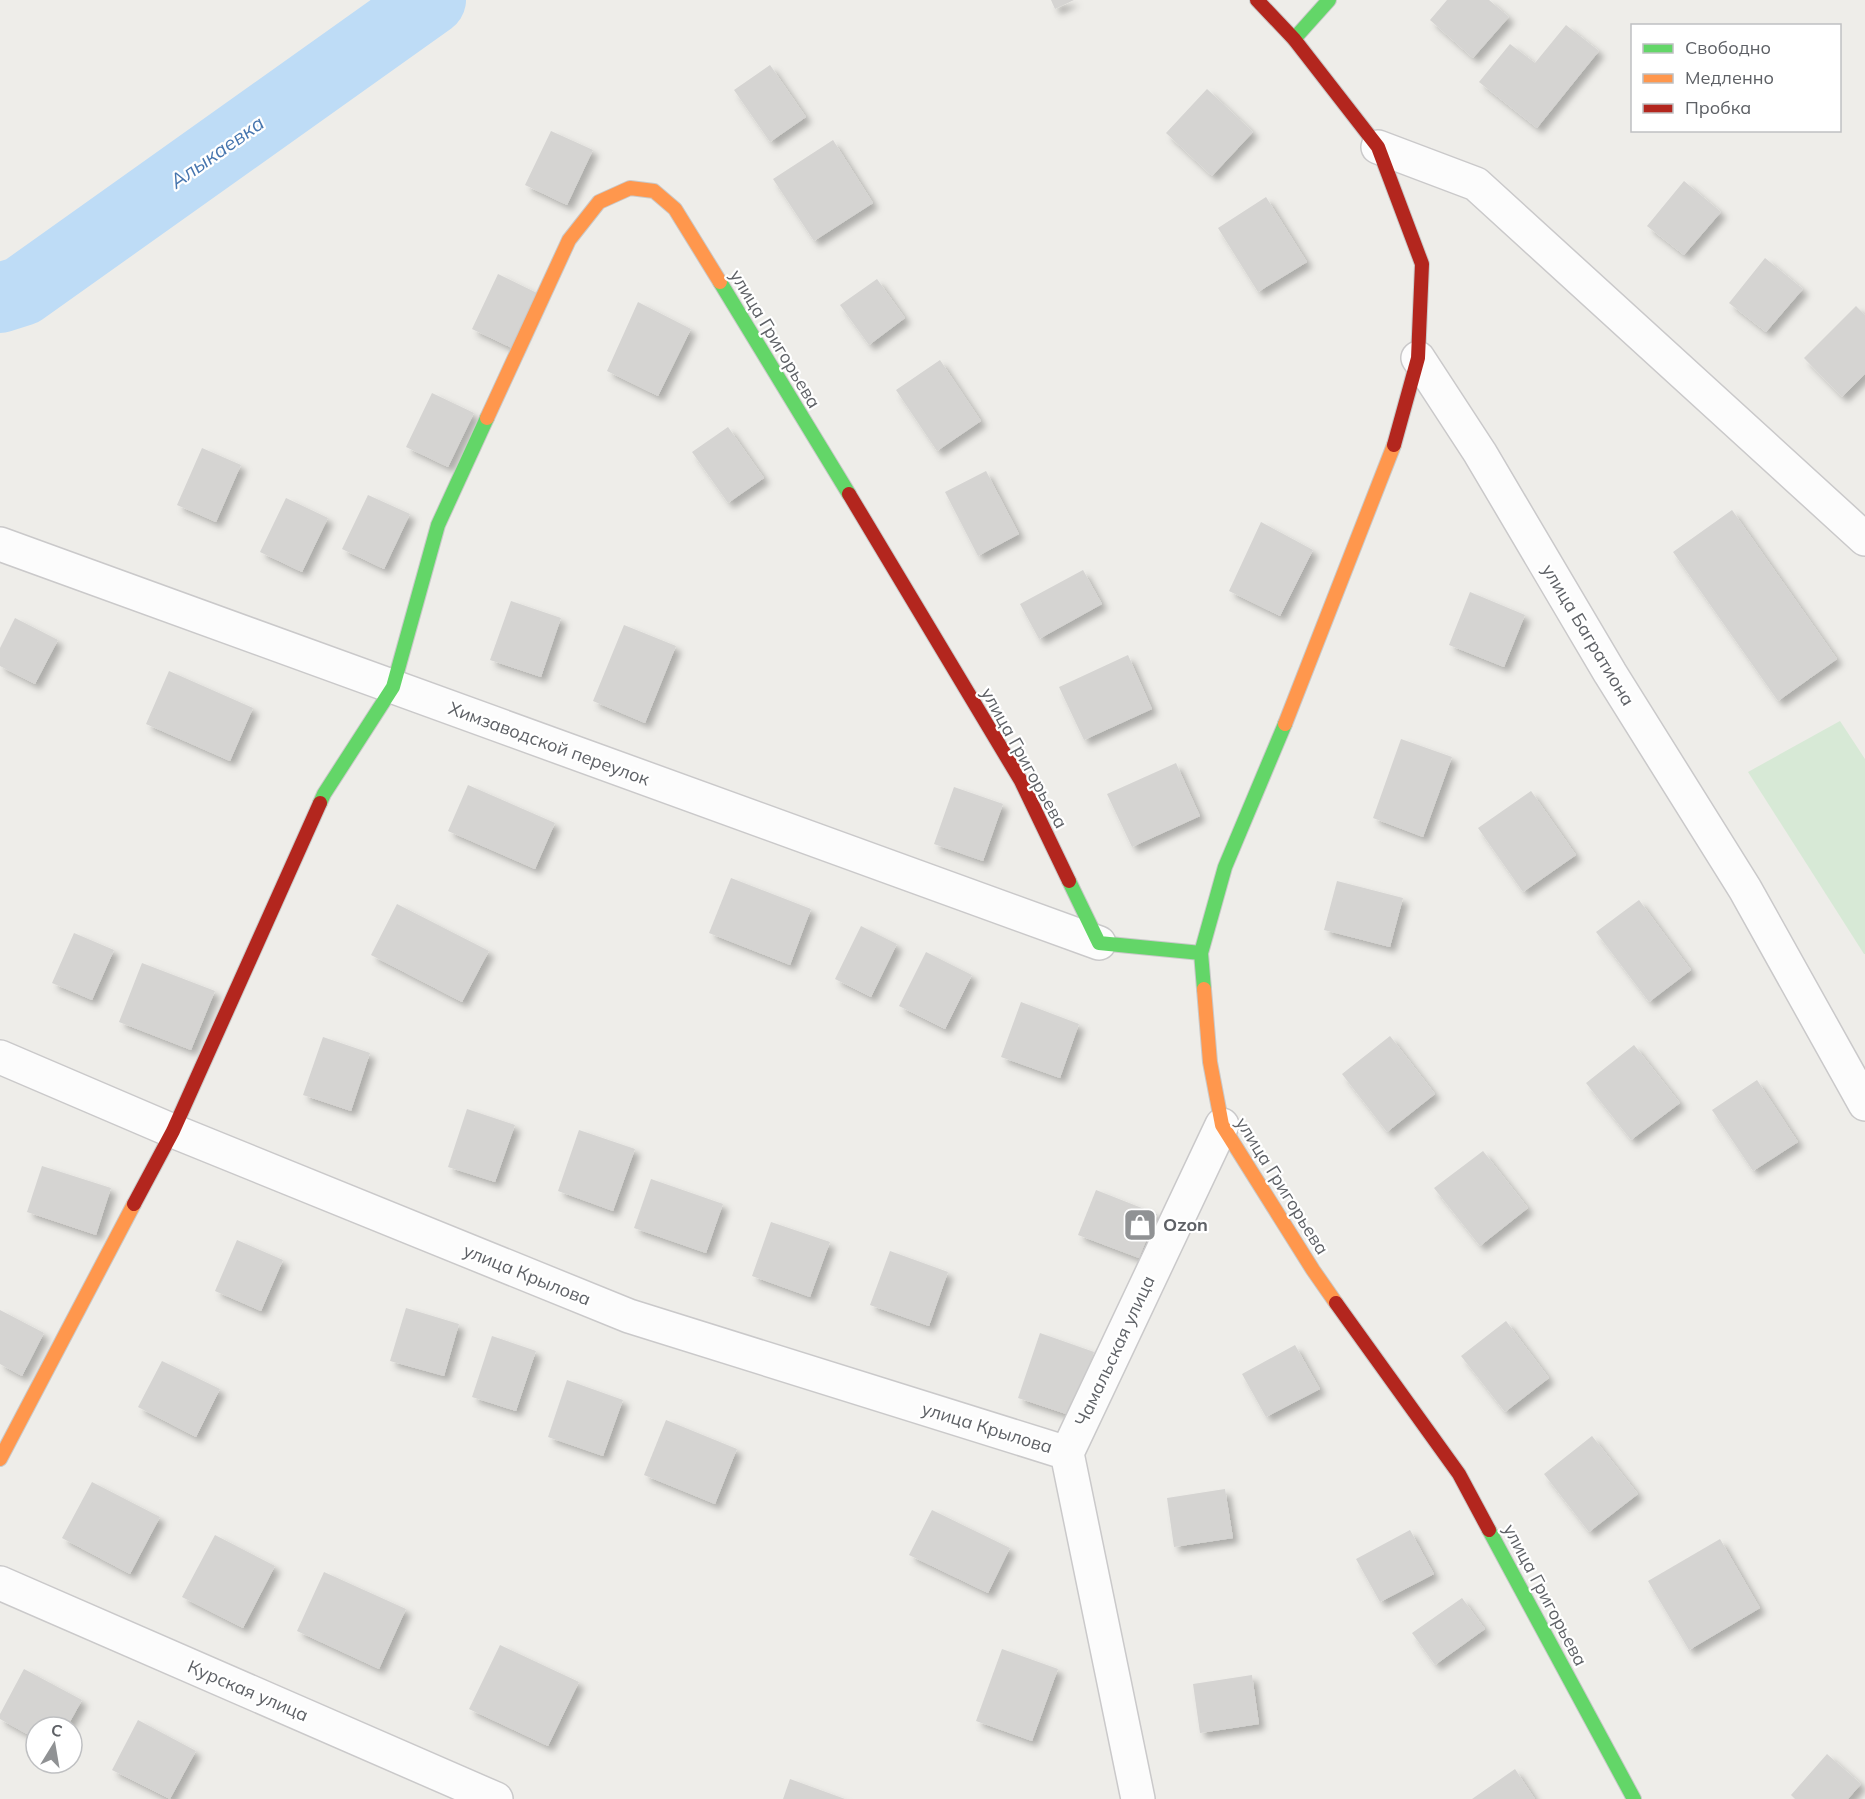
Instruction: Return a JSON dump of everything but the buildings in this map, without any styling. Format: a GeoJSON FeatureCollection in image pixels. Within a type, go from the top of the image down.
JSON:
{"type":"FeatureCollection","features":[{"type":"Feature","properties":{"kind":"street"},"geometry":{"type":"LineString","coordinates":[[1099,943],[1201,953],[1225,867],[1298,692],[1396,441],[1418,358],[1422,264],[1378,147],[1294,39],[1257,0]]}},
{"type":"Feature","properties":{"kind":"street"},"geometry":{"type":"LineString","coordinates":[[1294,39],[1329,0]]}},
{"type":"Feature","properties":{"kind":"street"},"geometry":{"type":"LineString","coordinates":[[1378,147],[1476,184],[1865,538]]}},
{"type":"Feature","properties":{"kind":"street","name":"улица Григорьева"},"geometry":{"type":"LineString","coordinates":[[0,1459],[173,1131],[324,794],[393,687],[438,525],[569,240],[599,202],[630,188],[654,191],[675,209],[1021,781],[1099,943]]}},
{"type":"Feature","properties":{"kind":"street","name":"улица Багратиона"},"geometry":{"type":"LineString","coordinates":[[1418,358],[1480,453],[1610,673],[1744,889],[1865,1104]]}},
{"type":"Feature","properties":{"kind":"street","name":"Химзаводской переулок"},"geometry":{"type":"LineString","coordinates":[[0,544],[1099,943]]}},
{"type":"Feature","properties":{"kind":"street","name":"улица Григорьева"},"geometry":{"type":"LineString","coordinates":[[1201,953],[1210,1062],[1222,1125],[1313,1270],[1459,1474],[1634,1799]]}},
{"type":"Feature","properties":{"kind":"street","name":"улица Крылова"},"geometry":{"type":"LineString","coordinates":[[0,1057],[173,1131],[629,1316],[1067,1453]]}},
{"type":"Feature","properties":{"kind":"street","name":"Чамальская улица"},"geometry":{"type":"LineString","coordinates":[[1067,1453],[1222,1125]]}},
{"type":"Feature","properties":{"kind":"street"},"geometry":{"type":"LineString","coordinates":[[1067,1453],[1138,1799]]}},
{"type":"Feature","properties":{"kind":"street","name":"Курская улица"},"geometry":{"type":"LineString","coordinates":[[0,1583],[496,1799]]}},
{"type":"Feature","properties":{"kind":"green space"},"geometry":{"type":"Polygon","coordinates":[[[1840,721],[1865,759],[1865,954],[1748,772],[1840,721]]]}},
{"type":"Feature","properties":{"kind":"waterway","name":"Алыкаевка"},"geometry":{"type":"LineString","coordinates":[[0,298],[22,291],[431,0]]}},
{"type":"Feature","properties":{"kind":"traffic: fast"},"geometry":{"type":"LineString","coordinates":[[1294,39],[1329,0]]}},
{"type":"Feature","properties":{"kind":"traffic: fast"},"geometry":{"type":"LineString","coordinates":[[720,282],[849,494]]}},
{"type":"Feature","properties":{"kind":"traffic: fast"},"geometry":{"type":"LineString","coordinates":[[320,803],[393,687],[438,525],[487,418]]}},
{"type":"Feature","properties":{"kind":"traffic: fast"},"geometry":{"type":"LineString","coordinates":[[1204,989],[1201,953],[1225,867],[1285,724]]}},
{"type":"Feature","properties":{"kind":"traffic: fast"},"geometry":{"type":"LineString","coordinates":[[1069,881],[1099,943],[1201,953]]}},
{"type":"Feature","properties":{"kind":"traffic: fast"},"geometry":{"type":"LineString","coordinates":[[1489,1530],[1634,1799]]}},
{"type":"Feature","properties":{"kind":"traffic: slow"},"geometry":{"type":"LineString","coordinates":[[487,418],[569,240],[599,202],[630,188],[654,191],[675,209],[720,282]]}},
{"type":"Feature","properties":{"kind":"traffic: slow"},"geometry":{"type":"LineString","coordinates":[[1285,724],[1394,445]]}},
{"type":"Feature","properties":{"kind":"traffic: slow"},"geometry":{"type":"LineString","coordinates":[[1204,989],[1210,1062],[1222,1125],[1336,1303]]}},
{"type":"Feature","properties":{"kind":"traffic: slow"},"geometry":{"type":"LineString","coordinates":[[0,1459],[134,1204]]}},
{"type":"Feature","properties":{"kind":"traffic: jam"},"geometry":{"type":"LineString","coordinates":[[1257,0],[1294,39],[1378,147],[1422,264],[1418,358],[1394,445]]}},
{"type":"Feature","properties":{"kind":"traffic: jam"},"geometry":{"type":"LineString","coordinates":[[849,494],[1021,781],[1069,881]]}},
{"type":"Feature","properties":{"kind":"traffic: jam"},"geometry":{"type":"LineString","coordinates":[[134,1204],[173,1131],[320,803]]}},
{"type":"Feature","properties":{"kind":"traffic: jam"},"geometry":{"type":"LineString","coordinates":[[1336,1303],[1459,1474],[1489,1530]]}},
{"type":"Feature","properties":{"kind":"place","name":"Ozon"},"geometry":{"type":"Point","coordinates":[1140,1225]}}]}
